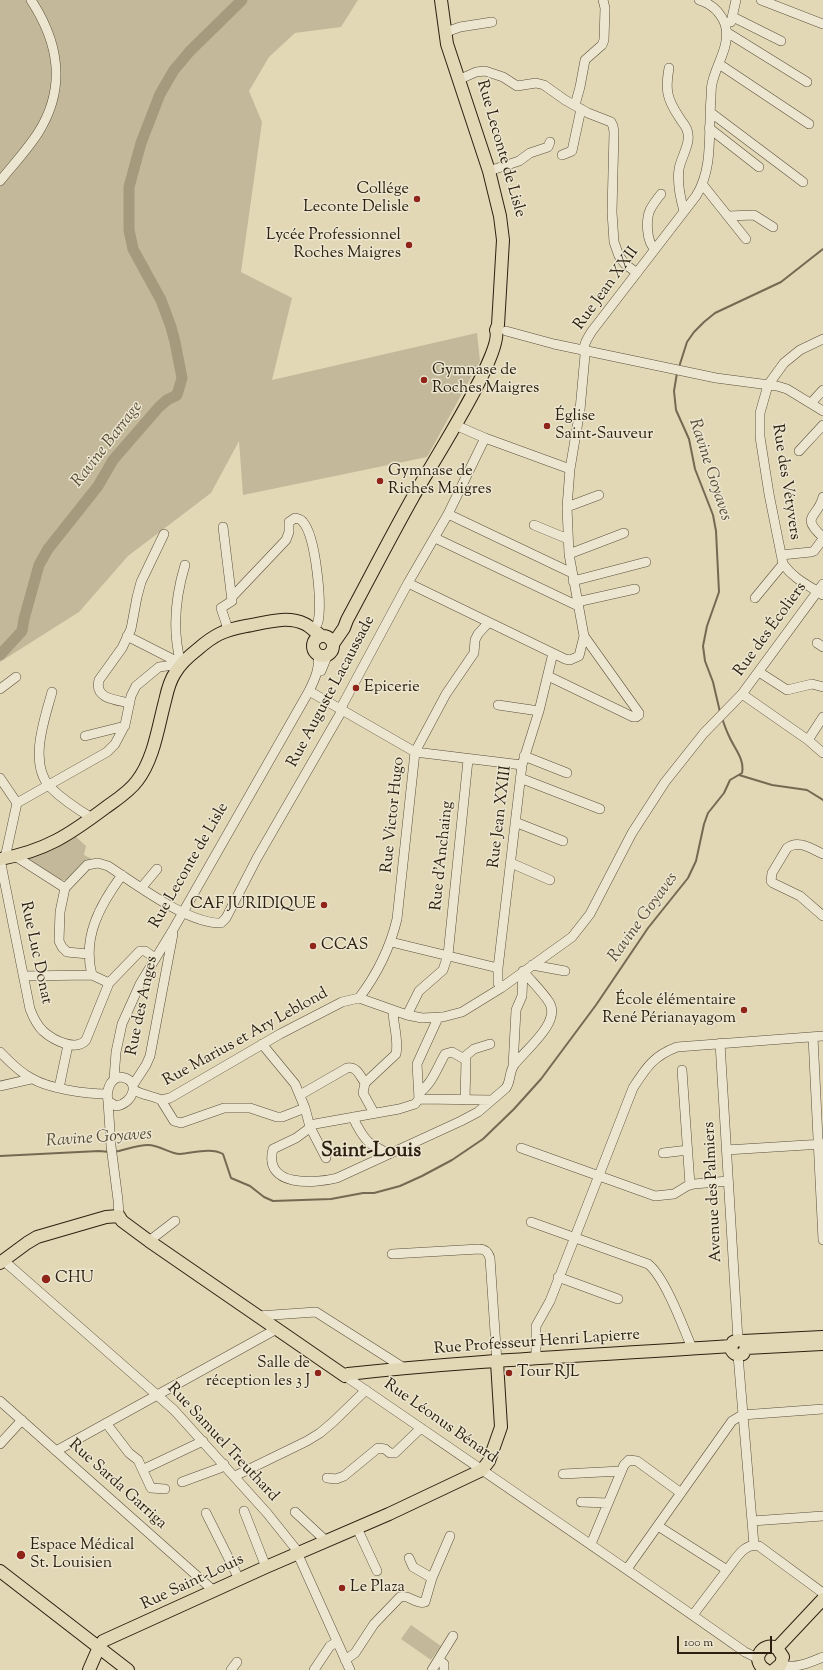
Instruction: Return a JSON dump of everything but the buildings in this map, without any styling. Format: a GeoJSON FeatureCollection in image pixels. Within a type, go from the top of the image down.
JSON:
{"type":"FeatureCollection","features":[{"type":"Feature","properties":{"kind":"main road","name":"Rue Leconte de Lisle"},"geometry":{"type":"LineString","coordinates":[[322,642],[344,628],[413,496],[484,373],[501,330],[507,240],[504,216],[461,79],[441,0]]}},
{"type":"Feature","properties":{"kind":"main road","name":"Rue Leconte de Lisle"},"geometry":{"type":"LineString","coordinates":[[445,0],[447,44],[461,79]]}},
{"type":"Feature","properties":{"kind":"main road"},"geometry":{"type":"LineString","coordinates":[[5,858],[44,847],[67,835],[122,796],[137,782],[145,769],[150,755],[169,685],[174,673],[181,664],[208,640],[228,629],[274,621],[296,621],[322,642]]}},
{"type":"Feature","properties":{"kind":"main road"},"geometry":{"type":"LineString","coordinates":[[1,1261],[37,1238],[106,1217],[119,1216]]}},
{"type":"Feature","properties":{"kind":"main road","name":"Rue Léonus Bénard"},"geometry":{"type":"LineString","coordinates":[[119,1216],[122,1222],[345,1376]]}},
{"type":"Feature","properties":{"kind":"main road","name":"Rue Professeur Henri Lapierre"},"geometry":{"type":"LineString","coordinates":[[345,1376],[348,1374],[404,1368],[628,1352],[822,1341]]}},
{"type":"Feature","properties":{"kind":"main road"},"geometry":{"type":"LineString","coordinates":[[482,1470],[489,1461],[501,1427],[496,1362]]}},
{"type":"Feature","properties":{"kind":"main road","name":"Rue Saint-Louis"},"geometry":{"type":"LineString","coordinates":[[99,1647],[103,1641],[239,1579],[357,1528],[482,1470]]}},
{"type":"Feature","properties":{"kind":"main road"},"geometry":{"type":"LineString","coordinates":[[0,1571],[128,1670]]}},
{"type":"Feature","properties":{"kind":"main road"},"geometry":{"type":"LineString","coordinates":[[777,1648],[823,1599]]}},
{"type":"Feature","properties":{"kind":"main road"},"geometry":{"type":"LineString","coordinates":[[765,1670],[759,1665],[759,1654],[770,1646],[777,1648],[782,1657],[776,1668]]}},
{"type":"Feature","properties":{"kind":"main road"},"geometry":{"type":"LineString","coordinates":[[89,1670],[99,1647]]}},
{"type":"Feature","properties":{"kind":"street"},"geometry":{"type":"LineString","coordinates":[[0,181],[38,134],[53,102],[57,80],[52,41],[46,25],[31,0]]}},
{"type":"Feature","properties":{"kind":"street"},"geometry":{"type":"LineString","coordinates":[[562,155],[572,151],[585,60],[602,45],[604,40],[605,8],[603,0]]}},
{"type":"Feature","properties":{"kind":"street","name":"Rue Jean XXII"},"geometry":{"type":"LineString","coordinates":[[699,0],[714,7],[719,12],[725,25],[727,35]]}},
{"type":"Feature","properties":{"kind":"street","name":"Rue Jean XXII"},"geometry":{"type":"LineString","coordinates":[[548,676],[638,717],[639,713],[584,636],[569,554],[567,507],[570,469],[580,410],[585,356],[583,350],[592,331],[703,185],[708,164],[712,81],[724,49],[736,0]]}},
{"type":"Feature","properties":{"kind":"street"},"geometry":{"type":"LineString","coordinates":[[761,0],[823,24]]}},
{"type":"Feature","properties":{"kind":"street"},"geometry":{"type":"LineString","coordinates":[[733,17],[781,41]]}},
{"type":"Feature","properties":{"kind":"street"},"geometry":{"type":"LineString","coordinates":[[449,31],[460,27],[492,22]]}},
{"type":"Feature","properties":{"kind":"street"},"geometry":{"type":"LineString","coordinates":[[727,35],[807,82]]}},
{"type":"Feature","properties":{"kind":"street"},"geometry":{"type":"LineString","coordinates":[[719,64],[809,124]]}},
{"type":"Feature","properties":{"kind":"street"},"geometry":{"type":"LineString","coordinates":[[669,68],[666,82],[667,94],[670,103],[687,130],[688,137],[679,168],[678,184],[684,211]]}},
{"type":"Feature","properties":{"kind":"street"},"geometry":{"type":"LineString","coordinates":[[461,79],[476,72],[485,71],[503,77],[517,86],[536,83],[544,85],[565,100],[611,122],[614,126],[612,212],[614,242],[619,256],[625,264],[636,273]]}},
{"type":"Feature","properties":{"kind":"street"},"geometry":{"type":"LineString","coordinates":[[710,112],[803,182]]}},
{"type":"Feature","properties":{"kind":"street"},"geometry":{"type":"LineString","coordinates":[[709,128],[759,167]]}},
{"type":"Feature","properties":{"kind":"street"},"geometry":{"type":"LineString","coordinates":[[490,170],[519,161],[530,153],[548,147],[550,142]]}},
{"type":"Feature","properties":{"kind":"street"},"geometry":{"type":"LineString","coordinates":[[703,185],[746,238]]}},
{"type":"Feature","properties":{"kind":"street"},"geometry":{"type":"LineString","coordinates":[[655,249],[651,246],[648,216],[653,204],[661,194]]}},
{"type":"Feature","properties":{"kind":"street"},"geometry":{"type":"LineString","coordinates":[[728,216],[754,215],[773,227]]}},
{"type":"Feature","properties":{"kind":"street"},"geometry":{"type":"LineString","coordinates":[[501,330],[583,350],[716,378],[787,389],[823,411]]}},
{"type":"Feature","properties":{"kind":"street","name":"Rue des Vétyvers"},"geometry":{"type":"LineString","coordinates":[[821,590],[804,585],[790,573],[782,559],[760,437],[760,413],[768,385],[791,357],[800,350],[823,339]]}},
{"type":"Feature","properties":{"kind":"street"},"geometry":{"type":"LineString","coordinates":[[811,403],[823,390]]}},
{"type":"Feature","properties":{"kind":"street"},"geometry":{"type":"LineString","coordinates":[[455,425],[485,438],[570,469]]}},
{"type":"Feature","properties":{"kind":"street"},"geometry":{"type":"LineString","coordinates":[[799,451],[823,425]]}},
{"type":"Feature","properties":{"kind":"street","name":"Rue Auguste Lacaussade"},"geometry":{"type":"LineString","coordinates":[[65,888],[87,865],[92,863],[103,864],[182,913],[214,923],[221,923],[226,918],[257,858],[340,714],[341,709],[408,583],[448,514],[485,438]]}},
{"type":"Feature","properties":{"kind":"street"},"geometry":{"type":"LineString","coordinates":[[567,507],[599,495]]}},
{"type":"Feature","properties":{"kind":"street"},"geometry":{"type":"LineString","coordinates":[[755,598],[782,559],[814,551],[823,538],[813,528],[811,522],[812,515],[821,504],[823,497]]}},
{"type":"Feature","properties":{"kind":"street"},"geometry":{"type":"LineString","coordinates":[[448,514],[573,577],[646,562]]}},
{"type":"Feature","properties":{"kind":"street"},"geometry":{"type":"LineString","coordinates":[[228,629],[221,608],[232,601],[232,597],[286,540],[289,532],[289,522],[295,518],[302,520],[306,525],[312,542],[316,565],[319,613],[317,623],[322,642]]}},
{"type":"Feature","properties":{"kind":"street"},"geometry":{"type":"LineString","coordinates":[[534,525],[568,539]]}},
{"type":"Feature","properties":{"kind":"street"},"geometry":{"type":"LineString","coordinates":[[223,527],[232,597]]}},
{"type":"Feature","properties":{"kind":"street"},"geometry":{"type":"LineString","coordinates":[[569,554],[624,533]]}},
{"type":"Feature","properties":{"kind":"street"},"geometry":{"type":"LineString","coordinates":[[130,704],[105,697],[100,694],[98,686],[99,680],[122,648],[132,629],[141,582],[164,534]]}},
{"type":"Feature","properties":{"kind":"street"},"geometry":{"type":"LineString","coordinates":[[435,538],[577,604],[635,589]]}},
{"type":"Feature","properties":{"kind":"street"},"geometry":{"type":"LineString","coordinates":[[181,664],[177,650],[176,614],[178,590],[185,565]]}},
{"type":"Feature","properties":{"kind":"street"},"geometry":{"type":"LineString","coordinates":[[408,583],[488,623],[566,659],[575,658],[581,651],[584,636]]}},
{"type":"Feature","properties":{"kind":"street","name":"Rue des Écoliers"},"geometry":{"type":"LineString","coordinates":[[532,965],[572,937],[590,914],[632,833],[665,782],[713,724],[742,694],[821,590]]}},
{"type":"Feature","properties":{"kind":"street","name":"Rue Victor Hugo"},"geometry":{"type":"LineString","coordinates":[[359,998],[378,971],[391,942],[397,919],[415,752],[446,694],[474,653],[475,640],[478,634],[488,623]]}},
{"type":"Feature","properties":{"kind":"street"},"geometry":{"type":"LineString","coordinates":[[127,636],[181,664]]}},
{"type":"Feature","properties":{"kind":"street","name":"Rue Leconte de Lisle"},"geometry":{"type":"LineString","coordinates":[[114,1079],[116,1052],[122,1024],[140,984],[174,928],[316,677],[320,674],[322,642]]}},
{"type":"Feature","properties":{"kind":"street","name":"Rue Jean XXIII"},"geometry":{"type":"LineString","coordinates":[[501,988],[498,983],[498,968],[520,778],[523,761],[539,711],[553,653]]}},
{"type":"Feature","properties":{"kind":"street"},"geometry":{"type":"LineString","coordinates":[[17,803],[107,752],[115,744],[125,726],[133,690],[136,686],[159,667],[181,664]]}},
{"type":"Feature","properties":{"kind":"street"},"geometry":{"type":"LineString","coordinates":[[759,672],[787,690],[812,684],[823,687]]}},
{"type":"Feature","properties":{"kind":"street"},"geometry":{"type":"LineString","coordinates":[[0,689],[16,677]]}},
{"type":"Feature","properties":{"kind":"street"},"geometry":{"type":"LineString","coordinates":[[309,691],[415,752],[468,760],[523,761],[567,772]]}},
{"type":"Feature","properties":{"kind":"street"},"geometry":{"type":"LineString","coordinates":[[52,692],[40,740],[39,757],[42,772],[49,785],[69,803],[92,818]]}},
{"type":"Feature","properties":{"kind":"street"},"geometry":{"type":"LineString","coordinates":[[742,694],[808,740],[823,753]]}},
{"type":"Feature","properties":{"kind":"street"},"geometry":{"type":"LineString","coordinates":[[498,705],[539,711]]}},
{"type":"Feature","properties":{"kind":"street"},"geometry":{"type":"LineString","coordinates":[[808,740],[823,717]]}},
{"type":"Feature","properties":{"kind":"street"},"geometry":{"type":"LineString","coordinates":[[85,736],[125,726]]}},
{"type":"Feature","properties":{"kind":"street","name":"Rue d'Anchaing"},"geometry":{"type":"LineString","coordinates":[[407,1015],[419,991],[443,970],[448,955],[468,760]]}},
{"type":"Feature","properties":{"kind":"street"},"geometry":{"type":"LineString","coordinates":[[0,778],[17,803],[5,858],[65,888],[60,912],[59,941],[67,952],[88,954]]}},
{"type":"Feature","properties":{"kind":"street"},"geometry":{"type":"LineString","coordinates":[[520,778],[600,809]]}},
{"type":"Feature","properties":{"kind":"street"},"geometry":{"type":"LineString","coordinates":[[515,822],[563,841]]}},
{"type":"Feature","properties":{"kind":"street"},"geometry":{"type":"LineString","coordinates":[[823,854],[801,844],[791,845],[787,848],[779,860],[771,877],[773,883],[800,896],[823,916]]}},
{"type":"Feature","properties":{"kind":"street","name":"Rue Luc Donat"},"geometry":{"type":"LineString","coordinates":[[5,858],[23,976],[30,1009],[34,1020],[44,1031],[55,1040],[68,1045]]}},
{"type":"Feature","properties":{"kind":"street"},"geometry":{"type":"LineString","coordinates":[[511,863],[550,880]]}},
{"type":"Feature","properties":{"kind":"street"},"geometry":{"type":"LineString","coordinates":[[142,887],[157,869]]}},
{"type":"Feature","properties":{"kind":"street"},"geometry":{"type":"LineString","coordinates":[[92,975],[88,954],[94,924],[105,898],[122,875]]}},
{"type":"Feature","properties":{"kind":"street","name":"Rue des Anges"},"geometry":{"type":"LineString","coordinates":[[133,1087],[150,1056],[174,928]]}},
{"type":"Feature","properties":{"kind":"street"},"geometry":{"type":"LineString","coordinates":[[391,942],[498,968]]}},
{"type":"Feature","properties":{"kind":"street"},"geometry":{"type":"LineString","coordinates":[[59,1088],[68,1045],[83,1044],[86,1040],[110,983],[140,951],[144,951],[155,958]]}},
{"type":"Feature","properties":{"kind":"street"},"geometry":{"type":"LineString","coordinates":[[359,998],[407,1015],[422,1018],[438,1018],[462,1012],[501,988],[532,965],[565,971]]}},
{"type":"Feature","properties":{"kind":"street"},"geometry":{"type":"LineString","coordinates":[[513,1067],[550,1023],[552,1009],[549,1002],[523,971]]}},
{"type":"Feature","properties":{"kind":"street"},"geometry":{"type":"LineString","coordinates":[[465,1100],[466,1060],[452,1052],[444,1054],[430,1083],[419,1096],[415,1104],[310,1126],[296,1138],[273,1149],[271,1154],[272,1163],[275,1171],[280,1176],[299,1181],[326,1181],[337,1178],[387,1154],[461,1122],[478,1112],[509,1084],[513,1067],[516,1010],[522,996],[523,971]]}},
{"type":"Feature","properties":{"kind":"street"},"geometry":{"type":"LineString","coordinates":[[23,976],[92,975],[110,983]]}},
{"type":"Feature","properties":{"kind":"street","name":"Rue Marius et Ary Leblond"},"geometry":{"type":"LineString","coordinates":[[128,1100],[158,1098],[178,1094],[262,1044],[326,1010],[342,1002],[359,998]]}},
{"type":"Feature","properties":{"kind":"street"},"geometry":{"type":"LineString","coordinates":[[374,1113],[363,1093],[365,1083],[396,1054],[397,1048],[393,1021],[394,1010]]}},
{"type":"Feature","properties":{"kind":"street"},"geometry":{"type":"LineString","coordinates":[[419,1096],[417,1064],[438,1018]]}},
{"type":"Feature","properties":{"kind":"street"},"geometry":{"type":"LineString","coordinates":[[536,1359],[536,1326],[550,1301],[558,1277],[633,1088],[645,1068],[664,1052],[677,1047],[823,1036]]}},
{"type":"Feature","properties":{"kind":"street"},"geometry":{"type":"LineString","coordinates":[[813,1037],[820,1144],[823,1240]]}},
{"type":"Feature","properties":{"kind":"street","name":"Avenue des Palmiers"},"geometry":{"type":"LineString","coordinates":[[720,1043],[742,1415],[754,1545]]}},
{"type":"Feature","properties":{"kind":"street"},"geometry":{"type":"LineString","coordinates":[[262,1044],[284,1072],[294,1081],[305,1108],[310,1126],[326,1158]]}},
{"type":"Feature","properties":{"kind":"street"},"geometry":{"type":"LineString","coordinates":[[463,1058],[474,1049],[490,1044]]}},
{"type":"Feature","properties":{"kind":"street"},"geometry":{"type":"LineString","coordinates":[[0,1052],[31,1079],[59,1088],[108,1098],[113,1105],[120,1105]]}},
{"type":"Feature","properties":{"kind":"street"},"geometry":{"type":"LineString","coordinates":[[300,1095],[350,1067],[356,1070],[365,1083]]}},
{"type":"Feature","properties":{"kind":"street"},"geometry":{"type":"LineString","coordinates":[[682,1070],[690,1184]]}},
{"type":"Feature","properties":{"kind":"street"},"geometry":{"type":"LineString","coordinates":[[110,1124],[114,1112],[133,1094],[133,1087],[126,1078],[119,1077],[114,1079],[109,1086],[108,1098],[110,1124],[112,1146],[119,1216]]}},
{"type":"Feature","properties":{"kind":"street"},"geometry":{"type":"LineString","coordinates":[[0,1086],[31,1079]]}},
{"type":"Feature","properties":{"kind":"street","name":"Rue Marius et Ary Leblond"},"geometry":{"type":"LineString","coordinates":[[133,1087],[142,1094],[158,1098]]}},
{"type":"Feature","properties":{"kind":"street"},"geometry":{"type":"LineString","coordinates":[[419,1096],[465,1100],[492,1100]]}},
{"type":"Feature","properties":{"kind":"street"},"geometry":{"type":"LineString","coordinates":[[158,1098],[174,1120],[181,1123],[224,1108],[250,1108],[277,1117],[282,1117],[305,1108]]}},
{"type":"Feature","properties":{"kind":"street"},"geometry":{"type":"LineString","coordinates":[[353,1117],[367,1141],[382,1149],[387,1154]]}},
{"type":"Feature","properties":{"kind":"street"},"geometry":{"type":"LineString","coordinates":[[726,1150],[820,1144]]}},
{"type":"Feature","properties":{"kind":"street"},"geometry":{"type":"LineString","coordinates":[[521,1148],[654,1196],[674,1194],[690,1184],[728,1181]]}},
{"type":"Feature","properties":{"kind":"street"},"geometry":{"type":"LineString","coordinates":[[663,1152],[688,1150]]}},
{"type":"Feature","properties":{"kind":"street"},"geometry":{"type":"LineString","coordinates":[[149,1241],[175,1221]]}},
{"type":"Feature","properties":{"kind":"street"},"geometry":{"type":"LineString","coordinates":[[531,1222],[648,1264],[653,1268],[665,1288],[692,1348]]}},
{"type":"Feature","properties":{"kind":"street"},"geometry":{"type":"LineString","coordinates":[[392,1254],[479,1249],[486,1251],[490,1258],[496,1362]]}},
{"type":"Feature","properties":{"kind":"street","name":"Rue Samuel Treuthard"},"geometry":{"type":"LineString","coordinates":[[1,1261],[174,1410],[268,1513],[296,1548],[350,1670]]}},
{"type":"Feature","properties":{"kind":"street"},"geometry":{"type":"LineString","coordinates":[[558,1277],[618,1299]]}},
{"type":"Feature","properties":{"kind":"street"},"geometry":{"type":"LineString","coordinates":[[258,1316],[316,1312],[404,1368]]}},
{"type":"Feature","properties":{"kind":"street"},"geometry":{"type":"LineString","coordinates":[[56,1451],[276,1328]]}},
{"type":"Feature","properties":{"kind":"street","name":"Rue Léonus Bénard"},"geometry":{"type":"LineString","coordinates":[[345,1376],[591,1544],[745,1652],[754,1652],[759,1654]]}},
{"type":"Feature","properties":{"kind":"street"},"geometry":{"type":"LineString","coordinates":[[235,1476],[307,1441],[320,1433],[338,1418],[366,1390]]}},
{"type":"Feature","properties":{"kind":"street","name":"Rue Sarda Garriga"},"geometry":{"type":"LineString","coordinates":[[0,1401],[214,1591]]}},
{"type":"Feature","properties":{"kind":"street"},"geometry":{"type":"LineString","coordinates":[[627,1569],[732,1421],[742,1415],[823,1409]]}},
{"type":"Feature","properties":{"kind":"street"},"geometry":{"type":"LineString","coordinates":[[0,1444],[22,1420]]}},
{"type":"Feature","properties":{"kind":"street"},"geometry":{"type":"LineString","coordinates":[[106,1423],[129,1453],[138,1460],[144,1469],[151,1488],[165,1489]]}},
{"type":"Feature","properties":{"kind":"street"},"geometry":{"type":"LineString","coordinates":[[327,1478],[336,1479],[344,1476],[378,1448],[384,1449],[390,1453],[395,1453],[421,1428]]}},
{"type":"Feature","properties":{"kind":"street"},"geometry":{"type":"LineString","coordinates":[[144,1469],[203,1441]]}},
{"type":"Feature","properties":{"kind":"street"},"geometry":{"type":"LineString","coordinates":[[591,1544],[621,1471],[629,1460],[637,1461],[681,1493]]}},
{"type":"Feature","properties":{"kind":"street"},"geometry":{"type":"LineString","coordinates":[[182,1482],[220,1468],[224,1464]]}},
{"type":"Feature","properties":{"kind":"street"},"geometry":{"type":"LineString","coordinates":[[563,1474],[621,1471]]}},
{"type":"Feature","properties":{"kind":"street"},"geometry":{"type":"LineString","coordinates":[[581,1502],[608,1503]]}},
{"type":"Feature","properties":{"kind":"street"},"geometry":{"type":"LineString","coordinates":[[244,1511],[266,1567]]}},
{"type":"Feature","properties":{"kind":"street"},"geometry":{"type":"LineString","coordinates":[[295,1512],[326,1541]]}},
{"type":"Feature","properties":{"kind":"street"},"geometry":{"type":"LineString","coordinates":[[206,1513],[239,1579]]}},
{"type":"Feature","properties":{"kind":"street"},"geometry":{"type":"LineString","coordinates":[[752,1520],[823,1516]]}},
{"type":"Feature","properties":{"kind":"street"},"geometry":{"type":"LineString","coordinates":[[658,1526],[727,1570]]}},
{"type":"Feature","properties":{"kind":"street"},"geometry":{"type":"LineString","coordinates":[[357,1528],[377,1570]]}},
{"type":"Feature","properties":{"kind":"street"},"geometry":{"type":"LineString","coordinates":[[345,1660],[355,1653],[374,1624],[400,1597],[406,1596],[419,1603],[425,1602],[432,1578],[450,1536]]}},
{"type":"Feature","properties":{"kind":"street"},"geometry":{"type":"LineString","coordinates":[[693,1615],[743,1550],[754,1545],[767,1550],[823,1593]]}},
{"type":"Feature","properties":{"kind":"street"},"geometry":{"type":"LineString","coordinates":[[409,1558],[413,1568],[432,1578]]}},
{"type":"Feature","properties":{"kind":"street"},"geometry":{"type":"LineString","coordinates":[[432,1670],[453,1636]]}},
{"type":"Feature","properties":{"kind":"street"},"geometry":{"type":"LineString","coordinates":[[314,1670],[330,1646],[337,1642]]}},
{"type":"Feature","properties":{"kind":"street"},"geometry":{"type":"LineString","coordinates":[[776,1668],[796,1667],[823,1657]]}},
{"type":"Feature","properties":{"kind":"street"},"geometry":{"type":"LineString","coordinates":[[439,1660],[444,1664],[444,1670]]}},
{"type":"Feature","properties":{"kind":"street"},"geometry":{"type":"LineString","coordinates":[[231,1670],[237,1662]]}},
{"type":"Feature","properties":{"kind":"shaded area"},"geometry":{"type":"Polygon","coordinates":[[[0,0],[358,0],[341,27],[295,33],[269,57],[249,91],[262,122],[241,272],[292,298],[272,380],[477,333],[480,361],[427,457],[243,495],[239,441],[211,493],[128,556],[79,612],[0,662],[0,0]]]}},
{"type":"Feature","properties":{"kind":"shaded area"},"geometry":{"type":"Polygon","coordinates":[[[74,835],[86,846],[84,855],[92,859],[70,880],[59,880],[23,858],[74,835]]]}},
{"type":"Feature","properties":{"kind":"shaded area"},"geometry":{"type":"Polygon","coordinates":[[[411,1625],[441,1646],[431,1660],[401,1639],[411,1625]]]}},
{"type":"Feature","properties":{"kind":"waterway","name":"Ravine Barrage"},"geometry":{"type":"LineString","coordinates":[[0,655],[22,631],[39,565],[48,549],[98,486],[113,460],[159,407],[167,400],[177,395],[182,378],[171,327],[161,300],[133,249],[129,230],[129,187],[141,143],[160,94],[174,70],[190,51],[242,0]]}},
{"type":"Feature","properties":{"kind":"waterway","name":"Ravine Goyaves"},"geometry":{"type":"LineString","coordinates":[[679,367],[687,342],[704,322],[715,313],[781,282],[823,249]]}},
{"type":"Feature","properties":{"kind":"waterway","name":"Ravine Goyaves"},"geometry":{"type":"LineString","coordinates":[[677,373],[674,391],[676,410],[689,439],[695,469],[713,515],[716,531],[719,592],[707,626],[703,646],[705,661],[713,682],[720,712]]}},
{"type":"Feature","properties":{"kind":"waterway","name":"Ravine Goyaves"},"geometry":{"type":"LineString","coordinates":[[114,1152],[144,1145],[157,1146],[176,1154],[202,1151],[218,1152],[223,1154],[231,1178],[250,1186],[264,1197],[273,1201],[331,1199],[363,1193],[374,1193],[400,1186],[452,1160],[483,1139],[514,1109],[541,1079],[596,1005],[648,928],[688,878],[696,861],[704,824],[708,813],[724,793],[730,780],[742,773],[743,768],[741,758],[728,734],[722,718]]}},
{"type":"Feature","properties":{"kind":"waterway"},"geometry":{"type":"LineString","coordinates":[[739,775],[772,785],[807,790],[823,800]]}},
{"type":"Feature","properties":{"kind":"waterway","name":"Ravine Goyaves"},"geometry":{"type":"LineString","coordinates":[[0,1156],[99,1151],[110,1152]]}},
{"type":"Feature","properties":{"kind":"place","name":"Collége Leconte Delisle"},"geometry":{"type":"Point","coordinates":[417,199]}},
{"type":"Feature","properties":{"kind":"place","name":"Lycée Professionnel Roches Maigres"},"geometry":{"type":"Point","coordinates":[409,245]}},
{"type":"Feature","properties":{"kind":"place","name":"Gymnase de Roches Maigres"},"geometry":{"type":"Point","coordinates":[424,380]}},
{"type":"Feature","properties":{"kind":"place","name":"Église Saint-Sauveur"},"geometry":{"type":"Point","coordinates":[547,426]}},
{"type":"Feature","properties":{"kind":"place","name":"Gymnase de Riches Maigres"},"geometry":{"type":"Point","coordinates":[380,481]}},
{"type":"Feature","properties":{"kind":"place","name":"Epicerie"},"geometry":{"type":"Point","coordinates":[356,688]}},
{"type":"Feature","properties":{"kind":"place","name":"CAF JURIDIQUE"},"geometry":{"type":"Point","coordinates":[324,905]}},
{"type":"Feature","properties":{"kind":"place","name":"CCAS"},"geometry":{"type":"Point","coordinates":[313,946]}},
{"type":"Feature","properties":{"kind":"place","name":"École élémentaire René Périanayagom"},"geometry":{"type":"Point","coordinates":[744,1010]}},
{"type":"Feature","properties":{"kind":"place","name":"CHU"},"geometry":{"type":"Point","coordinates":[46,1279]}},
{"type":"Feature","properties":{"kind":"place","name":"Salle de réception les 3 J"},"geometry":{"type":"Point","coordinates":[318,1373]}},
{"type":"Feature","properties":{"kind":"place","name":"Tour RJL"},"geometry":{"type":"Point","coordinates":[509,1373]}},
{"type":"Feature","properties":{"kind":"place","name":"Espace Médical St. Louisien"},"geometry":{"type":"Point","coordinates":[21,1555]}},
{"type":"Feature","properties":{"kind":"place","name":"Le Plaza"},"geometry":{"type":"Point","coordinates":[342,1588]}},
{"type":"Feature","properties":{"kind":"district","name":"Saint-Louis"},"geometry":{"type":"Point","coordinates":[371,1153]}}]}
